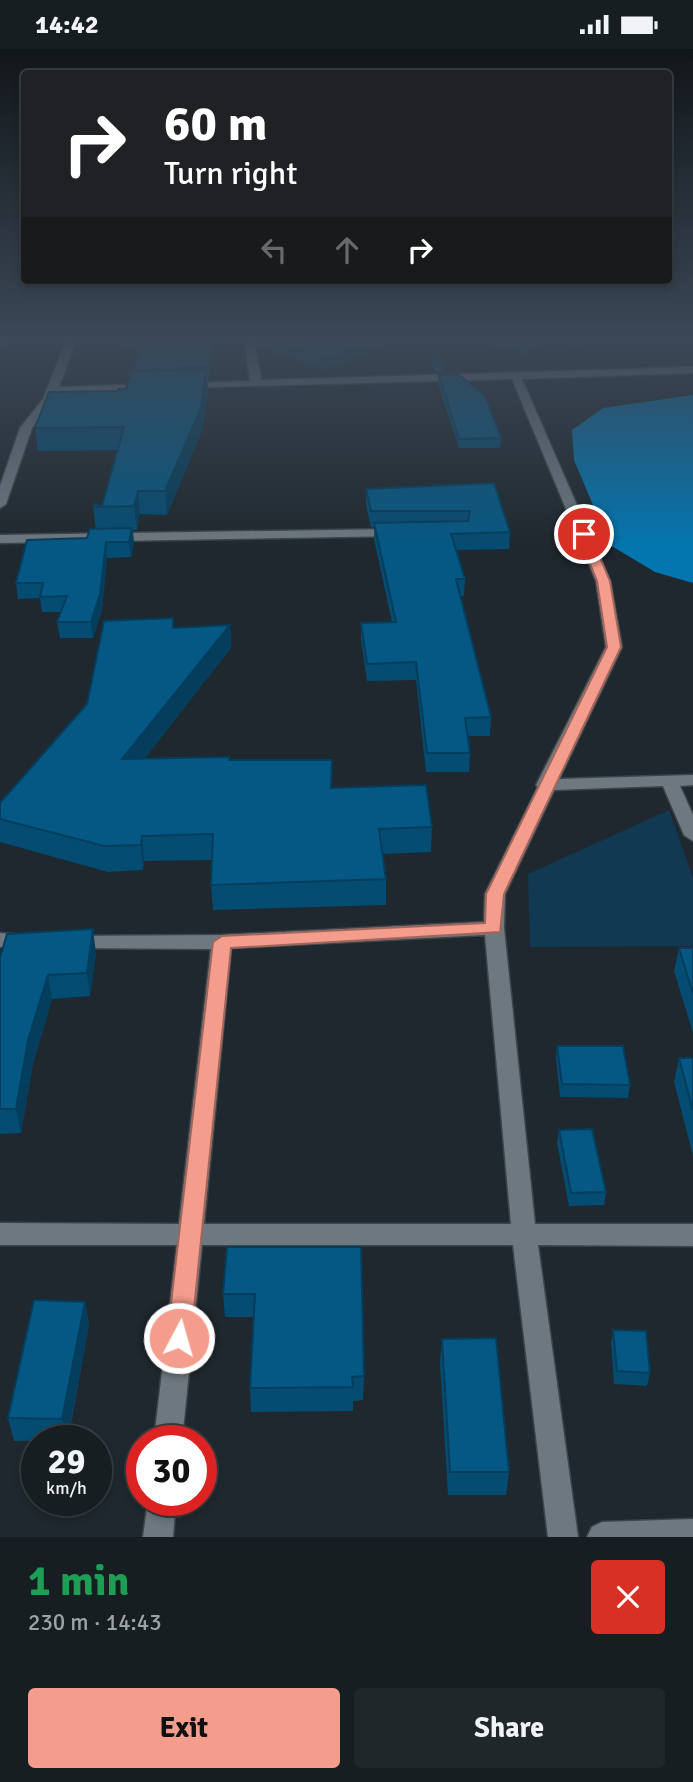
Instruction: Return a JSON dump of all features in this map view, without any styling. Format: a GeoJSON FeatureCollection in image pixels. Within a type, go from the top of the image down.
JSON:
{"type":"FeatureCollection","features":[{"type":"Feature","properties":{"kind":"street"},"geometry":{"type":"LineString","coordinates":[[0,504],[26,428],[38,410]]}},
{"type":"Feature","properties":{"kind":"street"},"geometry":{"type":"LineString","coordinates":[[531,410],[603,581],[614,647],[545,785],[495,894],[494,928],[524,1235],[564,1537]]}},
{"type":"Feature","properties":{"kind":"street"},"geometry":{"type":"LineString","coordinates":[[0,539],[406,533]]}},
{"type":"Feature","properties":{"kind":"street"},"geometry":{"type":"LineString","coordinates":[[545,785],[693,780]]}},
{"type":"Feature","properties":{"kind":"street"},"geometry":{"type":"LineString","coordinates":[[669,781],[693,835]]}},
{"type":"Feature","properties":{"kind":"street"},"geometry":{"type":"LineString","coordinates":[[0,940],[222,942],[494,928]]}},
{"type":"Feature","properties":{"kind":"street"},"geometry":{"type":"LineString","coordinates":[[170,1425],[222,942]]}},
{"type":"Feature","properties":{"kind":"street"},"geometry":{"type":"LineString","coordinates":[[0,1234],[693,1235]]}},
{"type":"Feature","properties":{"kind":"street"},"geometry":{"type":"LineString","coordinates":[[158,1537],[160,1516]]}},
{"type":"Feature","properties":{"kind":"street"},"geometry":{"type":"LineString","coordinates":[[602,1537],[693,1534]]}},
{"type":"Feature","properties":{"kind":"shaded area"},"geometry":{"type":"Polygon","coordinates":[[[669,810],[693,878],[693,946],[530,947],[528,874],[669,810]]]}},
{"type":"Feature","properties":{"kind":"water"},"geometry":{"type":"Polygon","coordinates":[[[600,410],[693,410],[693,583],[655,572],[610,545],[574,460],[572,430],[600,410]]]}},
{"type":"Feature","properties":{"kind":"building"},"geometry":{"type":"Polygon","coordinates":[[[42,410],[200,410],[165,491],[138,491],[134,506],[93,507],[94,504],[102,506],[124,427],[35,428],[42,410]]]}},
{"type":"Feature","properties":{"kind":"building"},"geometry":{"type":"Polygon","coordinates":[[[450,410],[491,410],[501,438],[459,439],[450,410]]]}},
{"type":"Feature","properties":{"kind":"building"},"geometry":{"type":"Polygon","coordinates":[[[494,483],[510,532],[451,534],[465,579],[456,579],[491,717],[465,718],[470,753],[427,753],[416,662],[367,664],[361,623],[396,622],[374,523],[468,521],[470,511],[371,511],[366,489],[494,483]]]}},
{"type":"Feature","properties":{"kind":"building"},"geometry":{"type":"Polygon","coordinates":[[[132,528],[129,542],[106,542],[100,594],[91,622],[57,622],[67,596],[40,597],[43,583],[16,583],[27,540],[87,538],[90,529],[132,528]]]}},
{"type":"Feature","properties":{"kind":"building"},"geometry":{"type":"Polygon","coordinates":[[[173,618],[173,628],[230,625],[122,759],[229,757],[229,760],[332,760],[331,788],[426,785],[432,827],[379,829],[386,879],[211,885],[213,834],[142,836],[141,845],[104,846],[0,819],[0,803],[87,704],[104,621],[173,618]]]}},
{"type":"Feature","properties":{"kind":"building"},"geometry":{"type":"Polygon","coordinates":[[[93,929],[87,973],[48,975],[28,1040],[16,1109],[0,1109],[0,958],[7,934],[93,929]]]}},
{"type":"Feature","properties":{"kind":"building"},"geometry":{"type":"Polygon","coordinates":[[[679,948],[693,948],[693,994],[679,948]]]}},
{"type":"Feature","properties":{"kind":"building"},"geometry":{"type":"Polygon","coordinates":[[[557,1046],[623,1046],[630,1085],[562,1084],[557,1046]]]}},
{"type":"Feature","properties":{"kind":"building"},"geometry":{"type":"Polygon","coordinates":[[[679,1058],[693,1058],[693,1111],[679,1058]]]}},
{"type":"Feature","properties":{"kind":"building"},"geometry":{"type":"Polygon","coordinates":[[[592,1129],[606,1192],[571,1193],[559,1130],[592,1129]]]}},
{"type":"Feature","properties":{"kind":"building"},"geometry":{"type":"Polygon","coordinates":[[[227,1247],[361,1247],[364,1376],[352,1377],[353,1387],[250,1388],[255,1294],[223,1294],[227,1247]]]}},
{"type":"Feature","properties":{"kind":"building"},"geometry":{"type":"Polygon","coordinates":[[[34,1300],[85,1302],[62,1419],[8,1418],[34,1300]]]}},
{"type":"Feature","properties":{"kind":"building"},"geometry":{"type":"Polygon","coordinates":[[[613,1330],[646,1331],[650,1373],[617,1371],[613,1330]]]}},
{"type":"Feature","properties":{"kind":"building"},"geometry":{"type":"Polygon","coordinates":[[[496,1338],[509,1472],[450,1472],[442,1339],[496,1338]]]}},
{"type":"Feature","properties":{"kind":"route"},"geometry":{"type":"LineString","coordinates":[[179,1338],[222,942],[494,928],[495,894],[545,785],[614,647],[603,581],[584,534]]}}]}
